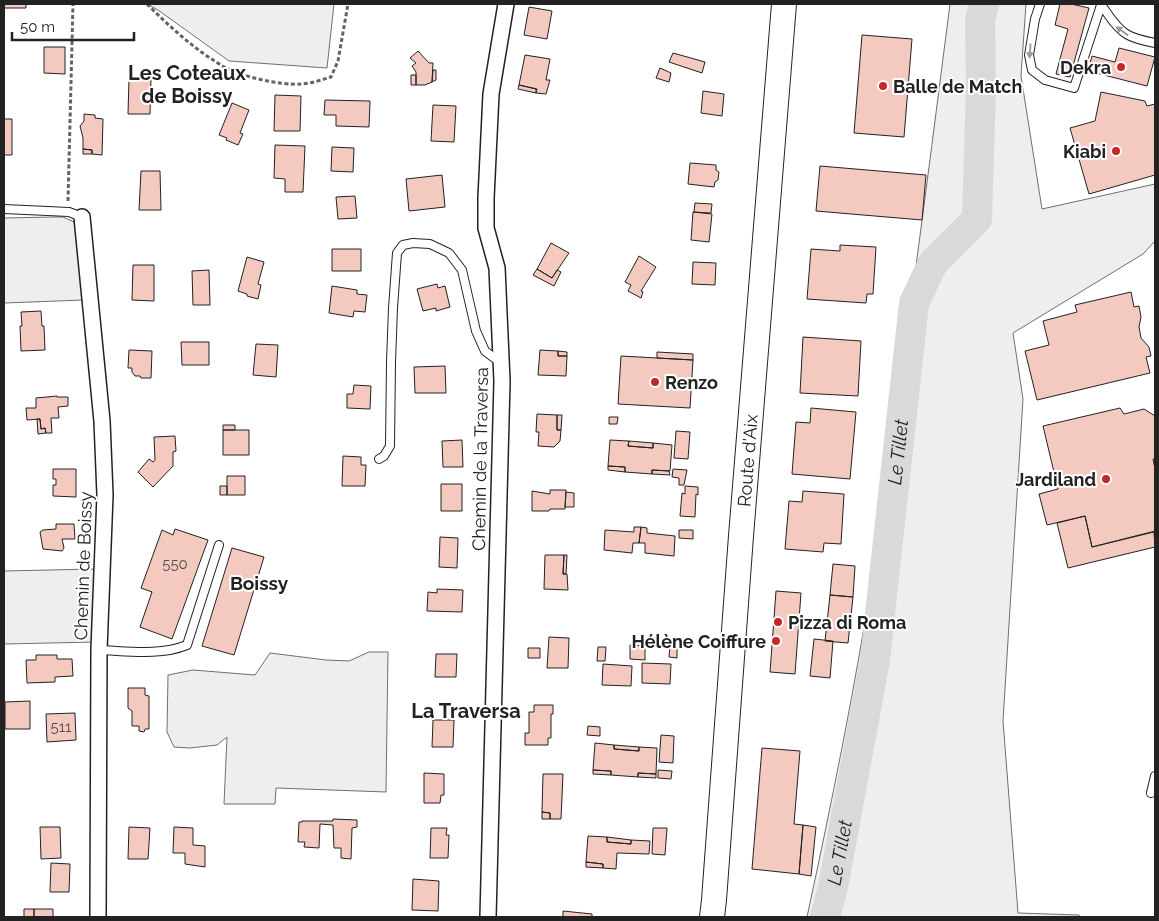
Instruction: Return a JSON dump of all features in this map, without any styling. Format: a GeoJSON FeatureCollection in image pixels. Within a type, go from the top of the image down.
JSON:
{"type":"FeatureCollection","features":[{"type":"Feature","properties":{"kind":"main road","name":"Route d'Aix"},"geometry":{"type":"LineString","coordinates":[[712,917],[784,4]]}},
{"type":"Feature","properties":{"kind":"street","name":"Chemin de la Traversa"},"geometry":{"type":"LineString","coordinates":[[488,917],[501,363],[496,268],[486,228],[486,198],[491,94],[506,4]]}},
{"type":"Feature","properties":{"kind":"street","name":"Chemin de Boissy"},"geometry":{"type":"LineString","coordinates":[[75,215],[102,421],[105,495],[100,650],[98,917]]}},
{"type":"Feature","properties":{"kind":"lane"},"geometry":{"type":"LineString","coordinates":[[1040,4],[1035,19],[1029,55],[1032,70],[1045,80],[1074,88],[1101,5]]}},
{"type":"Feature","properties":{"kind":"lane"},"geometry":{"type":"LineString","coordinates":[[1101,5],[1123,33],[1133,38],[1155,43]]}},
{"type":"Feature","properties":{"kind":"lane"},"geometry":{"type":"LineString","coordinates":[[4,209],[75,215]]}},
{"type":"Feature","properties":{"kind":"lane"},"geometry":{"type":"LineString","coordinates":[[379,459],[384,456],[390,446],[390,362],[393,308],[397,254],[403,245],[413,243],[430,244],[449,253],[462,270],[476,331],[485,351],[501,363]]}},
{"type":"Feature","properties":{"kind":"lane"},"geometry":{"type":"LineString","coordinates":[[100,650],[148,652],[173,650],[187,644],[220,546]]}},
{"type":"Feature","properties":{"kind":"lane"},"geometry":{"type":"LineString","coordinates":[[1151,794],[1155,776]]}},
{"type":"Feature","properties":{"kind":"path"},"geometry":{"type":"LineString","coordinates":[[73,4],[68,178],[75,215]]}},
{"type":"Feature","properties":{"kind":"path"},"geometry":{"type":"LineString","coordinates":[[147,4],[172,27],[222,66],[264,80],[300,84],[316,82],[331,77],[338,61],[348,4]]}},
{"type":"Feature","properties":{"kind":"shaded area"},"geometry":{"type":"Polygon","coordinates":[[[147,4],[334,4],[327,68],[229,61],[147,4]]]}},
{"type":"Feature","properties":{"kind":"shaded area"},"geometry":{"type":"Polygon","coordinates":[[[950,4],[1026,4],[1021,76],[1042,209],[1155,184],[1155,241],[1143,254],[1013,333],[1023,399],[1003,721],[1018,913],[1079,915],[1080,917],[807,917],[843,742],[874,566],[950,4]]]}},
{"type":"Feature","properties":{"kind":"shaded area"},"geometry":{"type":"Polygon","coordinates":[[[63,217],[74,222],[80,248],[84,300],[4,303],[4,218],[63,217]]]}},
{"type":"Feature","properties":{"kind":"shaded area"},"geometry":{"type":"Polygon","coordinates":[[[94,569],[96,642],[4,644],[4,571],[94,569]]]}},
{"type":"Feature","properties":{"kind":"shaded area"},"geometry":{"type":"Polygon","coordinates":[[[369,652],[388,652],[386,792],[276,788],[275,804],[224,804],[227,737],[217,745],[190,748],[174,747],[167,732],[168,675],[193,670],[255,675],[270,653],[349,661],[369,652]]]}},
{"type":"Feature","properties":{"kind":"building"},"geometry":{"type":"Polygon","coordinates":[[[4,4],[26,4],[26,8],[4,8],[4,4]]]}},
{"type":"Feature","properties":{"kind":"building"},"geometry":{"type":"Polygon","coordinates":[[[1060,4],[1071,4],[1089,8],[1070,77],[1056,74],[1068,29],[1055,25],[1060,4]]]}},
{"type":"Feature","properties":{"kind":"building"},"geometry":{"type":"Polygon","coordinates":[[[529,7],[552,11],[547,39],[524,35],[529,7]]]}},
{"type":"Feature","properties":{"kind":"building","name":"Balle de Match"},"geometry":{"type":"Polygon","coordinates":[[[862,35],[912,39],[904,137],[854,133],[862,35]]]}},
{"type":"Feature","properties":{"kind":"building"},"geometry":{"type":"Polygon","coordinates":[[[44,47],[65,47],[65,74],[44,73],[44,47]]]}},
{"type":"Feature","properties":{"kind":"building","name":"Dekra"},"geometry":{"type":"Polygon","coordinates":[[[1119,48],[1155,57],[1147,86],[1088,71],[1092,56],[1115,62],[1119,48]]]}},
{"type":"Feature","properties":{"kind":"building"},"geometry":{"type":"Polygon","coordinates":[[[418,51],[429,63],[433,63],[432,82],[425,85],[416,85],[416,72],[412,66],[416,63],[410,58],[418,51]]]}},
{"type":"Feature","properties":{"kind":"building"},"geometry":{"type":"Polygon","coordinates":[[[673,53],[705,62],[702,73],[669,62],[673,53]]]}},
{"type":"Feature","properties":{"kind":"building"},"geometry":{"type":"Polygon","coordinates":[[[525,55],[550,59],[546,80],[550,80],[546,94],[536,93],[537,89],[519,85],[525,55]]]}},
{"type":"Feature","properties":{"kind":"building"},"geometry":{"type":"Polygon","coordinates":[[[660,68],[671,73],[669,82],[656,78],[660,68]]]}},
{"type":"Feature","properties":{"kind":"building"},"geometry":{"type":"Polygon","coordinates":[[[433,70],[436,70],[436,80],[432,82],[433,70]]]}},
{"type":"Feature","properties":{"kind":"building"},"geometry":{"type":"Polygon","coordinates":[[[411,75],[416,75],[416,85],[411,85],[411,75]]]}},
{"type":"Feature","properties":{"kind":"building"},"geometry":{"type":"Polygon","coordinates":[[[129,79],[151,79],[150,114],[128,114],[129,79]]]}},
{"type":"Feature","properties":{"kind":"building"},"geometry":{"type":"Polygon","coordinates":[[[519,85],[536,89],[536,93],[518,89],[519,85]]]}},
{"type":"Feature","properties":{"kind":"building"},"geometry":{"type":"Polygon","coordinates":[[[703,91],[724,94],[722,116],[701,113],[703,91]]]}},
{"type":"Feature","properties":{"kind":"building","name":"Kiabi"},"geometry":{"type":"Polygon","coordinates":[[[1101,92],[1145,101],[1147,106],[1155,104],[1155,175],[1089,194],[1070,128],[1095,121],[1101,92]]]}},
{"type":"Feature","properties":{"kind":"building"},"geometry":{"type":"Polygon","coordinates":[[[275,95],[301,96],[300,131],[274,131],[275,95]]]}},
{"type":"Feature","properties":{"kind":"building"},"geometry":{"type":"Polygon","coordinates":[[[325,100],[370,101],[369,127],[336,126],[336,115],[324,115],[325,100]]]}},
{"type":"Feature","properties":{"kind":"building"},"geometry":{"type":"Polygon","coordinates":[[[232,103],[249,110],[240,133],[243,134],[238,145],[219,135],[232,103]]]}},
{"type":"Feature","properties":{"kind":"building"},"geometry":{"type":"Polygon","coordinates":[[[433,105],[456,106],[454,142],[431,141],[433,105]]]}},
{"type":"Feature","properties":{"kind":"building"},"geometry":{"type":"Polygon","coordinates":[[[84,114],[95,115],[95,118],[103,119],[102,155],[92,154],[92,150],[83,149],[80,126],[84,121],[84,114]]]}},
{"type":"Feature","properties":{"kind":"building"},"geometry":{"type":"Polygon","coordinates":[[[4,119],[12,119],[12,155],[4,155],[4,119]]]}},
{"type":"Feature","properties":{"kind":"building"},"geometry":{"type":"Polygon","coordinates":[[[275,145],[305,146],[303,192],[285,192],[285,179],[274,178],[275,145]]]}},
{"type":"Feature","properties":{"kind":"building"},"geometry":{"type":"Polygon","coordinates":[[[332,147],[354,148],[353,172],[331,171],[332,147]]]}},
{"type":"Feature","properties":{"kind":"building"},"geometry":{"type":"Polygon","coordinates":[[[83,149],[92,150],[92,154],[83,154],[83,149]]]}},
{"type":"Feature","properties":{"kind":"building"},"geometry":{"type":"Polygon","coordinates":[[[690,163],[716,165],[716,170],[719,172],[718,180],[715,182],[714,187],[688,184],[690,163]]]}},
{"type":"Feature","properties":{"kind":"building"},"geometry":{"type":"Polygon","coordinates":[[[820,166],[926,175],[922,220],[816,211],[820,166]]]}},
{"type":"Feature","properties":{"kind":"building"},"geometry":{"type":"Polygon","coordinates":[[[141,171],[160,171],[161,210],[139,210],[141,171]]]}},
{"type":"Feature","properties":{"kind":"building"},"geometry":{"type":"Polygon","coordinates":[[[442,175],[445,207],[409,211],[406,179],[442,175]]]}},
{"type":"Feature","properties":{"kind":"building"},"geometry":{"type":"Polygon","coordinates":[[[355,196],[357,218],[338,219],[336,197],[355,196]]]}},
{"type":"Feature","properties":{"kind":"building"},"geometry":{"type":"Polygon","coordinates":[[[695,203],[712,204],[711,213],[694,212],[695,203]]]}},
{"type":"Feature","properties":{"kind":"building"},"geometry":{"type":"Polygon","coordinates":[[[693,212],[712,214],[709,242],[691,240],[693,212]]]}},
{"type":"Feature","properties":{"kind":"building"},"geometry":{"type":"Polygon","coordinates":[[[551,243],[569,253],[552,278],[537,269],[551,243]]]}},
{"type":"Feature","properties":{"kind":"building"},"geometry":{"type":"Polygon","coordinates":[[[840,245],[876,247],[873,294],[867,294],[866,303],[807,299],[811,249],[840,251],[840,245]]]}},
{"type":"Feature","properties":{"kind":"building"},"geometry":{"type":"Polygon","coordinates":[[[332,249],[361,249],[361,271],[332,271],[332,249]]]}},
{"type":"Feature","properties":{"kind":"building"},"geometry":{"type":"Polygon","coordinates":[[[639,256],[656,267],[641,291],[643,292],[641,298],[628,291],[631,285],[625,282],[639,256]]]}},
{"type":"Feature","properties":{"kind":"building"},"geometry":{"type":"Polygon","coordinates":[[[247,257],[264,262],[258,284],[261,285],[258,299],[238,291],[247,257]]]}},
{"type":"Feature","properties":{"kind":"building"},"geometry":{"type":"Polygon","coordinates":[[[693,262],[716,263],[715,285],[692,284],[693,262]]]}},
{"type":"Feature","properties":{"kind":"building"},"geometry":{"type":"Polygon","coordinates":[[[133,265],[154,265],[154,301],[132,300],[133,265]]]}},
{"type":"Feature","properties":{"kind":"building"},"geometry":{"type":"Polygon","coordinates":[[[537,269],[552,278],[557,270],[561,272],[554,286],[533,275],[537,269]]]}},
{"type":"Feature","properties":{"kind":"building"},"geometry":{"type":"Polygon","coordinates":[[[209,270],[210,305],[193,305],[192,271],[209,270]]]}},
{"type":"Feature","properties":{"kind":"building"},"geometry":{"type":"Polygon","coordinates":[[[437,284],[438,288],[445,286],[450,307],[436,311],[436,308],[423,311],[417,289],[437,284]]]}},
{"type":"Feature","properties":{"kind":"building"},"geometry":{"type":"Polygon","coordinates":[[[332,286],[357,290],[357,294],[367,295],[365,312],[354,311],[353,317],[329,313],[332,286]]]}},
{"type":"Feature","properties":{"kind":"building"},"geometry":{"type":"Polygon","coordinates":[[[1131,292],[1134,307],[1139,306],[1141,338],[1149,347],[1151,356],[1146,357],[1150,373],[1037,400],[1025,351],[1049,345],[1043,321],[1077,312],[1075,305],[1131,292]]]}},
{"type":"Feature","properties":{"kind":"building"},"geometry":{"type":"Polygon","coordinates":[[[41,311],[45,350],[21,351],[21,312],[41,311]]]}},
{"type":"Feature","properties":{"kind":"building"},"geometry":{"type":"Polygon","coordinates":[[[803,337],[861,341],[858,396],[800,393],[803,337]]]}},
{"type":"Feature","properties":{"kind":"building"},"geometry":{"type":"Polygon","coordinates":[[[181,342],[209,342],[209,365],[182,365],[181,342]]]}},
{"type":"Feature","properties":{"kind":"building"},"geometry":{"type":"Polygon","coordinates":[[[256,344],[278,345],[276,377],[253,375],[256,344]]]}},
{"type":"Feature","properties":{"kind":"building"},"geometry":{"type":"Polygon","coordinates":[[[129,350],[152,351],[151,378],[135,376],[132,368],[128,368],[129,350]]]}},
{"type":"Feature","properties":{"kind":"building"},"geometry":{"type":"Polygon","coordinates":[[[540,350],[558,351],[558,356],[567,356],[566,376],[538,375],[540,350]]]}},
{"type":"Feature","properties":{"kind":"building"},"geometry":{"type":"Polygon","coordinates":[[[558,351],[567,352],[567,356],[558,356],[558,351]]]}},
{"type":"Feature","properties":{"kind":"building"},"geometry":{"type":"Polygon","coordinates":[[[657,352],[693,354],[693,360],[657,358],[657,352]]]}},
{"type":"Feature","properties":{"kind":"building","name":"Renzo"},"geometry":{"type":"Polygon","coordinates":[[[621,356],[693,360],[690,408],[618,404],[621,356]]]}},
{"type":"Feature","properties":{"kind":"building"},"geometry":{"type":"Polygon","coordinates":[[[445,366],[446,393],[415,393],[414,367],[445,366]]]}},
{"type":"Feature","properties":{"kind":"building"},"geometry":{"type":"Polygon","coordinates":[[[354,385],[371,386],[370,409],[347,408],[347,394],[353,394],[354,385]]]}},
{"type":"Feature","properties":{"kind":"building"},"geometry":{"type":"Polygon","coordinates":[[[68,397],[68,406],[58,407],[59,418],[51,418],[52,433],[46,433],[45,428],[41,429],[40,419],[27,420],[26,408],[36,408],[36,398],[68,397]]]}},
{"type":"Feature","properties":{"kind":"building"},"geometry":{"type":"Polygon","coordinates":[[[811,408],[856,412],[850,479],[792,474],[796,422],[810,423],[811,408]]]}},
{"type":"Feature","properties":{"kind":"building","name":"Jardiland"},"geometry":{"type":"Polygon","coordinates":[[[1120,408],[1124,414],[1144,409],[1155,416],[1155,459],[1153,459],[1155,469],[1155,531],[1092,547],[1085,516],[1047,525],[1039,494],[1058,489],[1043,426],[1120,408]]]}},
{"type":"Feature","properties":{"kind":"building"},"geometry":{"type":"Polygon","coordinates":[[[537,414],[557,415],[557,430],[561,430],[560,441],[554,447],[538,446],[539,432],[536,432],[537,414]]]}},
{"type":"Feature","properties":{"kind":"building"},"geometry":{"type":"Polygon","coordinates":[[[557,415],[562,415],[561,430],[557,430],[557,415]]]}},
{"type":"Feature","properties":{"kind":"building"},"geometry":{"type":"Polygon","coordinates":[[[609,417],[618,417],[617,424],[609,424],[609,417]]]}},
{"type":"Feature","properties":{"kind":"building"},"geometry":{"type":"Polygon","coordinates":[[[37,419],[40,419],[41,429],[45,428],[46,433],[38,434],[37,419]]]}},
{"type":"Feature","properties":{"kind":"building"},"geometry":{"type":"Polygon","coordinates":[[[223,425],[235,425],[235,430],[223,430],[223,425]]]}},
{"type":"Feature","properties":{"kind":"building"},"geometry":{"type":"Polygon","coordinates":[[[223,430],[249,430],[249,455],[223,455],[223,430]]]}},
{"type":"Feature","properties":{"kind":"building"},"geometry":{"type":"Polygon","coordinates":[[[676,431],[690,432],[688,459],[674,458],[676,431]]]}},
{"type":"Feature","properties":{"kind":"building"},"geometry":{"type":"Polygon","coordinates":[[[175,436],[176,451],[173,452],[173,466],[153,487],[138,472],[149,459],[153,462],[155,460],[154,437],[175,436]]]}},
{"type":"Feature","properties":{"kind":"building"},"geometry":{"type":"Polygon","coordinates":[[[462,440],[463,467],[443,467],[442,441],[462,440]]]}},
{"type":"Feature","properties":{"kind":"building"},"geometry":{"type":"Polygon","coordinates":[[[610,440],[629,441],[628,446],[653,448],[653,443],[672,445],[670,471],[652,470],[652,474],[625,472],[625,467],[608,466],[610,440]]]}},
{"type":"Feature","properties":{"kind":"building"},"geometry":{"type":"Polygon","coordinates":[[[629,441],[653,443],[653,448],[628,446],[629,441]]]}},
{"type":"Feature","properties":{"kind":"building"},"geometry":{"type":"Polygon","coordinates":[[[343,456],[361,457],[361,465],[366,465],[365,486],[342,486],[343,456]]]}},
{"type":"Feature","properties":{"kind":"building"},"geometry":{"type":"Polygon","coordinates":[[[608,466],[625,467],[625,472],[608,470],[608,466]]]}},
{"type":"Feature","properties":{"kind":"building"},"geometry":{"type":"Polygon","coordinates":[[[53,469],[76,469],[76,497],[53,496],[53,485],[56,485],[56,479],[53,479],[53,469]]]}},
{"type":"Feature","properties":{"kind":"building"},"geometry":{"type":"Polygon","coordinates":[[[673,469],[687,470],[684,485],[679,485],[679,478],[672,477],[673,469]]]}},
{"type":"Feature","properties":{"kind":"building"},"geometry":{"type":"Polygon","coordinates":[[[652,470],[669,471],[670,475],[652,474],[652,470]]]}},
{"type":"Feature","properties":{"kind":"building"},"geometry":{"type":"Polygon","coordinates":[[[227,476],[245,476],[245,495],[227,495],[227,476]]]}},
{"type":"Feature","properties":{"kind":"building"},"geometry":{"type":"Polygon","coordinates":[[[441,484],[462,484],[462,511],[441,511],[441,484]]]}},
{"type":"Feature","properties":{"kind":"building"},"geometry":{"type":"Polygon","coordinates":[[[220,486],[227,486],[227,495],[220,495],[220,486]]]}},
{"type":"Feature","properties":{"kind":"building"},"geometry":{"type":"Polygon","coordinates":[[[685,486],[698,487],[695,517],[680,516],[682,493],[685,494],[685,486]]]}},
{"type":"Feature","properties":{"kind":"building"},"geometry":{"type":"Polygon","coordinates":[[[550,490],[566,490],[565,509],[532,511],[532,491],[550,494],[550,490]]]}},
{"type":"Feature","properties":{"kind":"building"},"geometry":{"type":"Polygon","coordinates":[[[803,491],[844,494],[841,544],[824,543],[823,552],[785,549],[789,501],[802,502],[803,491]]]}},
{"type":"Feature","properties":{"kind":"building"},"geometry":{"type":"Polygon","coordinates":[[[566,492],[574,493],[574,507],[565,507],[566,492]]]}},
{"type":"Feature","properties":{"kind":"building"},"geometry":{"type":"Polygon","coordinates":[[[1085,516],[1092,547],[1154,532],[1155,547],[1068,568],[1057,523],[1085,516]]]}},
{"type":"Feature","properties":{"kind":"building"},"geometry":{"type":"Polygon","coordinates":[[[56,524],[74,524],[75,539],[62,539],[64,548],[62,551],[43,549],[40,532],[56,529],[56,524]]]}},
{"type":"Feature","properties":{"kind":"building"},"geometry":{"type":"Polygon","coordinates":[[[634,527],[641,527],[639,543],[633,543],[632,553],[604,550],[605,530],[634,532],[634,527]]]}},
{"type":"Feature","properties":{"kind":"building"},"geometry":{"type":"Polygon","coordinates":[[[641,527],[647,528],[647,533],[675,536],[674,556],[645,553],[645,543],[639,543],[641,527]]]}},
{"type":"Feature","properties":{"kind":"building"},"geometry":{"type":"Polygon","coordinates":[[[175,529],[208,540],[172,639],[140,627],[152,592],[141,588],[162,530],[173,535],[175,529]]]}},
{"type":"Feature","properties":{"kind":"building"},"geometry":{"type":"Polygon","coordinates":[[[679,530],[693,530],[693,539],[679,538],[679,530]]]}},
{"type":"Feature","properties":{"kind":"building"},"geometry":{"type":"Polygon","coordinates":[[[440,537],[458,538],[457,568],[439,567],[440,537]]]}},
{"type":"Feature","properties":{"kind":"building"},"geometry":{"type":"Polygon","coordinates":[[[232,548],[264,557],[234,655],[202,646],[232,548]]]}},
{"type":"Feature","properties":{"kind":"building"},"geometry":{"type":"Polygon","coordinates":[[[545,555],[564,555],[563,574],[567,574],[568,590],[544,589],[545,555]]]}},
{"type":"Feature","properties":{"kind":"building"},"geometry":{"type":"Polygon","coordinates":[[[564,555],[567,555],[566,574],[563,574],[564,555]]]}},
{"type":"Feature","properties":{"kind":"building"},"geometry":{"type":"Polygon","coordinates":[[[833,564],[855,566],[853,597],[830,595],[833,564]]]}},
{"type":"Feature","properties":{"kind":"building"},"geometry":{"type":"Polygon","coordinates":[[[437,589],[463,590],[462,612],[427,611],[428,592],[437,593],[437,589]]]}},
{"type":"Feature","properties":{"kind":"building"},"geometry":{"type":"Polygon","coordinates":[[[776,591],[801,593],[795,674],[770,672],[776,591]]]}},
{"type":"Feature","properties":{"kind":"building"},"geometry":{"type":"Polygon","coordinates":[[[830,595],[853,597],[848,643],[825,641],[830,595]]]}},
{"type":"Feature","properties":{"kind":"building"},"geometry":{"type":"Polygon","coordinates":[[[549,637],[569,638],[568,668],[547,668],[549,637]]]}},
{"type":"Feature","properties":{"kind":"building"},"geometry":{"type":"Polygon","coordinates":[[[814,639],[833,641],[830,678],[810,676],[814,639]]]}},
{"type":"Feature","properties":{"kind":"building"},"geometry":{"type":"Polygon","coordinates":[[[670,644],[677,644],[677,658],[669,657],[670,644]]]}},
{"type":"Feature","properties":{"kind":"building"},"geometry":{"type":"Polygon","coordinates":[[[630,645],[645,646],[645,660],[630,659],[630,645]]]}},
{"type":"Feature","properties":{"kind":"building"},"geometry":{"type":"Polygon","coordinates":[[[598,647],[606,647],[605,661],[597,661],[598,647]]]}},
{"type":"Feature","properties":{"kind":"building"},"geometry":{"type":"Polygon","coordinates":[[[528,648],[540,648],[540,658],[528,658],[528,648]]]}},
{"type":"Feature","properties":{"kind":"building"},"geometry":{"type":"Polygon","coordinates":[[[436,654],[457,654],[456,677],[435,677],[436,654]]]}},
{"type":"Feature","properties":{"kind":"building"},"geometry":{"type":"Polygon","coordinates":[[[36,655],[57,655],[57,659],[72,659],[73,676],[55,677],[55,682],[27,683],[26,660],[36,660],[36,655]]]}},
{"type":"Feature","properties":{"kind":"building"},"geometry":{"type":"Polygon","coordinates":[[[642,663],[671,664],[670,684],[642,683],[642,663]]]}},
{"type":"Feature","properties":{"kind":"building"},"geometry":{"type":"Polygon","coordinates":[[[603,664],[632,666],[631,686],[602,685],[603,664]]]}},
{"type":"Feature","properties":{"kind":"building"},"geometry":{"type":"Polygon","coordinates":[[[128,688],[145,688],[145,695],[149,696],[149,729],[145,729],[144,732],[139,731],[139,726],[132,726],[132,711],[128,708],[128,688]]]}},
{"type":"Feature","properties":{"kind":"building"},"geometry":{"type":"Polygon","coordinates":[[[30,701],[30,729],[5,729],[5,702],[30,701]]]}},
{"type":"Feature","properties":{"kind":"building"},"geometry":{"type":"Polygon","coordinates":[[[534,705],[553,705],[551,738],[548,738],[548,745],[525,745],[525,733],[529,733],[529,712],[534,712],[534,705]]]}},
{"type":"Feature","properties":{"kind":"building"},"geometry":{"type":"Polygon","coordinates":[[[75,713],[76,740],[47,742],[46,714],[75,713]]]}},
{"type":"Feature","properties":{"kind":"building"},"geometry":{"type":"Polygon","coordinates":[[[433,720],[454,720],[453,747],[432,747],[433,720]]]}},
{"type":"Feature","properties":{"kind":"building"},"geometry":{"type":"Polygon","coordinates":[[[588,726],[600,727],[600,736],[587,735],[588,726]]]}},
{"type":"Feature","properties":{"kind":"building"},"geometry":{"type":"Polygon","coordinates":[[[661,735],[674,736],[673,763],[659,762],[661,735]]]}},
{"type":"Feature","properties":{"kind":"building"},"geometry":{"type":"Polygon","coordinates":[[[595,743],[614,745],[614,749],[639,751],[639,747],[657,748],[656,774],[638,773],[638,777],[611,775],[611,771],[593,770],[595,743]]]}},
{"type":"Feature","properties":{"kind":"building"},"geometry":{"type":"Polygon","coordinates":[[[614,745],[639,747],[639,751],[614,749],[614,745]]]}},
{"type":"Feature","properties":{"kind":"building"},"geometry":{"type":"Polygon","coordinates":[[[762,748],[800,751],[794,824],[803,825],[799,874],[752,869],[762,748]]]}},
{"type":"Feature","properties":{"kind":"building"},"geometry":{"type":"Polygon","coordinates":[[[593,770],[611,771],[611,775],[593,774],[593,770]]]}},
{"type":"Feature","properties":{"kind":"building"},"geometry":{"type":"Polygon","coordinates":[[[658,770],[672,771],[671,779],[658,778],[658,770]]]}},
{"type":"Feature","properties":{"kind":"building"},"geometry":{"type":"Polygon","coordinates":[[[424,773],[444,774],[444,795],[441,795],[440,803],[424,803],[424,773]]]}},
{"type":"Feature","properties":{"kind":"building"},"geometry":{"type":"Polygon","coordinates":[[[638,773],[656,774],[656,778],[638,777],[638,773]]]}},
{"type":"Feature","properties":{"kind":"building"},"geometry":{"type":"Polygon","coordinates":[[[543,774],[563,774],[561,819],[550,819],[550,813],[542,812],[543,774]]]}},
{"type":"Feature","properties":{"kind":"building"},"geometry":{"type":"Polygon","coordinates":[[[542,812],[550,813],[550,819],[542,819],[542,812]]]}},
{"type":"Feature","properties":{"kind":"building"},"geometry":{"type":"Polygon","coordinates":[[[333,819],[357,820],[357,827],[352,828],[351,859],[341,858],[341,848],[334,848],[333,825],[320,824],[319,848],[304,847],[305,842],[298,842],[299,822],[333,821],[333,819]]]}},
{"type":"Feature","properties":{"kind":"building"},"geometry":{"type":"Polygon","coordinates":[[[803,825],[816,827],[811,876],[799,874],[803,825]]]}},
{"type":"Feature","properties":{"kind":"building"},"geometry":{"type":"Polygon","coordinates":[[[40,827],[60,827],[61,858],[41,859],[40,827]]]}},
{"type":"Feature","properties":{"kind":"building"},"geometry":{"type":"Polygon","coordinates":[[[129,827],[150,828],[148,859],[128,859],[129,827]]]}},
{"type":"Feature","properties":{"kind":"building"},"geometry":{"type":"Polygon","coordinates":[[[174,827],[193,828],[193,845],[205,846],[205,867],[185,864],[185,853],[173,853],[174,827]]]}},
{"type":"Feature","properties":{"kind":"building"},"geometry":{"type":"Polygon","coordinates":[[[431,828],[447,828],[446,835],[449,835],[448,858],[430,858],[431,828]]]}},
{"type":"Feature","properties":{"kind":"building"},"geometry":{"type":"Polygon","coordinates":[[[653,828],[667,828],[665,855],[652,854],[653,828]]]}},
{"type":"Feature","properties":{"kind":"building"},"geometry":{"type":"Polygon","coordinates":[[[588,836],[607,837],[607,842],[631,844],[631,840],[650,841],[649,854],[617,853],[616,869],[603,868],[603,864],[586,862],[588,836]]]}},
{"type":"Feature","properties":{"kind":"building"},"geometry":{"type":"Polygon","coordinates":[[[607,837],[631,840],[631,844],[607,842],[607,837]]]}},
{"type":"Feature","properties":{"kind":"building"},"geometry":{"type":"Polygon","coordinates":[[[586,862],[603,864],[603,868],[586,867],[586,862]]]}},
{"type":"Feature","properties":{"kind":"building"},"geometry":{"type":"Polygon","coordinates":[[[51,863],[70,864],[69,892],[50,892],[51,863]]]}},
{"type":"Feature","properties":{"kind":"building"},"geometry":{"type":"Polygon","coordinates":[[[413,879],[439,881],[438,911],[412,910],[413,879]]]}},
{"type":"Feature","properties":{"kind":"building"},"geometry":{"type":"Polygon","coordinates":[[[24,909],[34,909],[34,917],[24,917],[24,909]]]}},
{"type":"Feature","properties":{"kind":"building"},"geometry":{"type":"Polygon","coordinates":[[[34,909],[53,909],[53,917],[34,917],[34,909]]]}},
{"type":"Feature","properties":{"kind":"building"},"geometry":{"type":"Polygon","coordinates":[[[563,911],[592,914],[592,917],[563,917],[563,911]]]}},
{"type":"Feature","properties":{"kind":"waterway","name":"Le Tillet"},"geometry":{"type":"LineString","coordinates":[[825,917],[833,887],[875,660],[914,303],[933,263],[977,219],[981,87],[980,20],[984,4]]}},
{"type":"Feature","properties":{"kind":"place","name":"Dekra"},"geometry":{"type":"Point","coordinates":[1121,67]}},
{"type":"Feature","properties":{"kind":"place","name":"Balle de Match"},"geometry":{"type":"Point","coordinates":[883,86]}},
{"type":"Feature","properties":{"kind":"place","name":"Kiabi"},"geometry":{"type":"Point","coordinates":[1116,151]}},
{"type":"Feature","properties":{"kind":"place","name":"Renzo"},"geometry":{"type":"Point","coordinates":[655,382]}},
{"type":"Feature","properties":{"kind":"place","name":"Jardiland"},"geometry":{"type":"Point","coordinates":[1106,479]}},
{"type":"Feature","properties":{"kind":"place","name":"Pizza di Roma"},"geometry":{"type":"Point","coordinates":[778,622]}},
{"type":"Feature","properties":{"kind":"place","name":"Hélène Coiffure"},"geometry":{"type":"Point","coordinates":[776,641]}},
{"type":"Feature","properties":{"kind":"district","name":"Les Coteaux de Boissy"},"geometry":{"type":"Point","coordinates":[187,84]}},
{"type":"Feature","properties":{"kind":"district","name":"Boissy"},"geometry":{"type":"Point","coordinates":[259,583]}},
{"type":"Feature","properties":{"kind":"district","name":"La Traversa"},"geometry":{"type":"Point","coordinates":[466,711]}}]}
